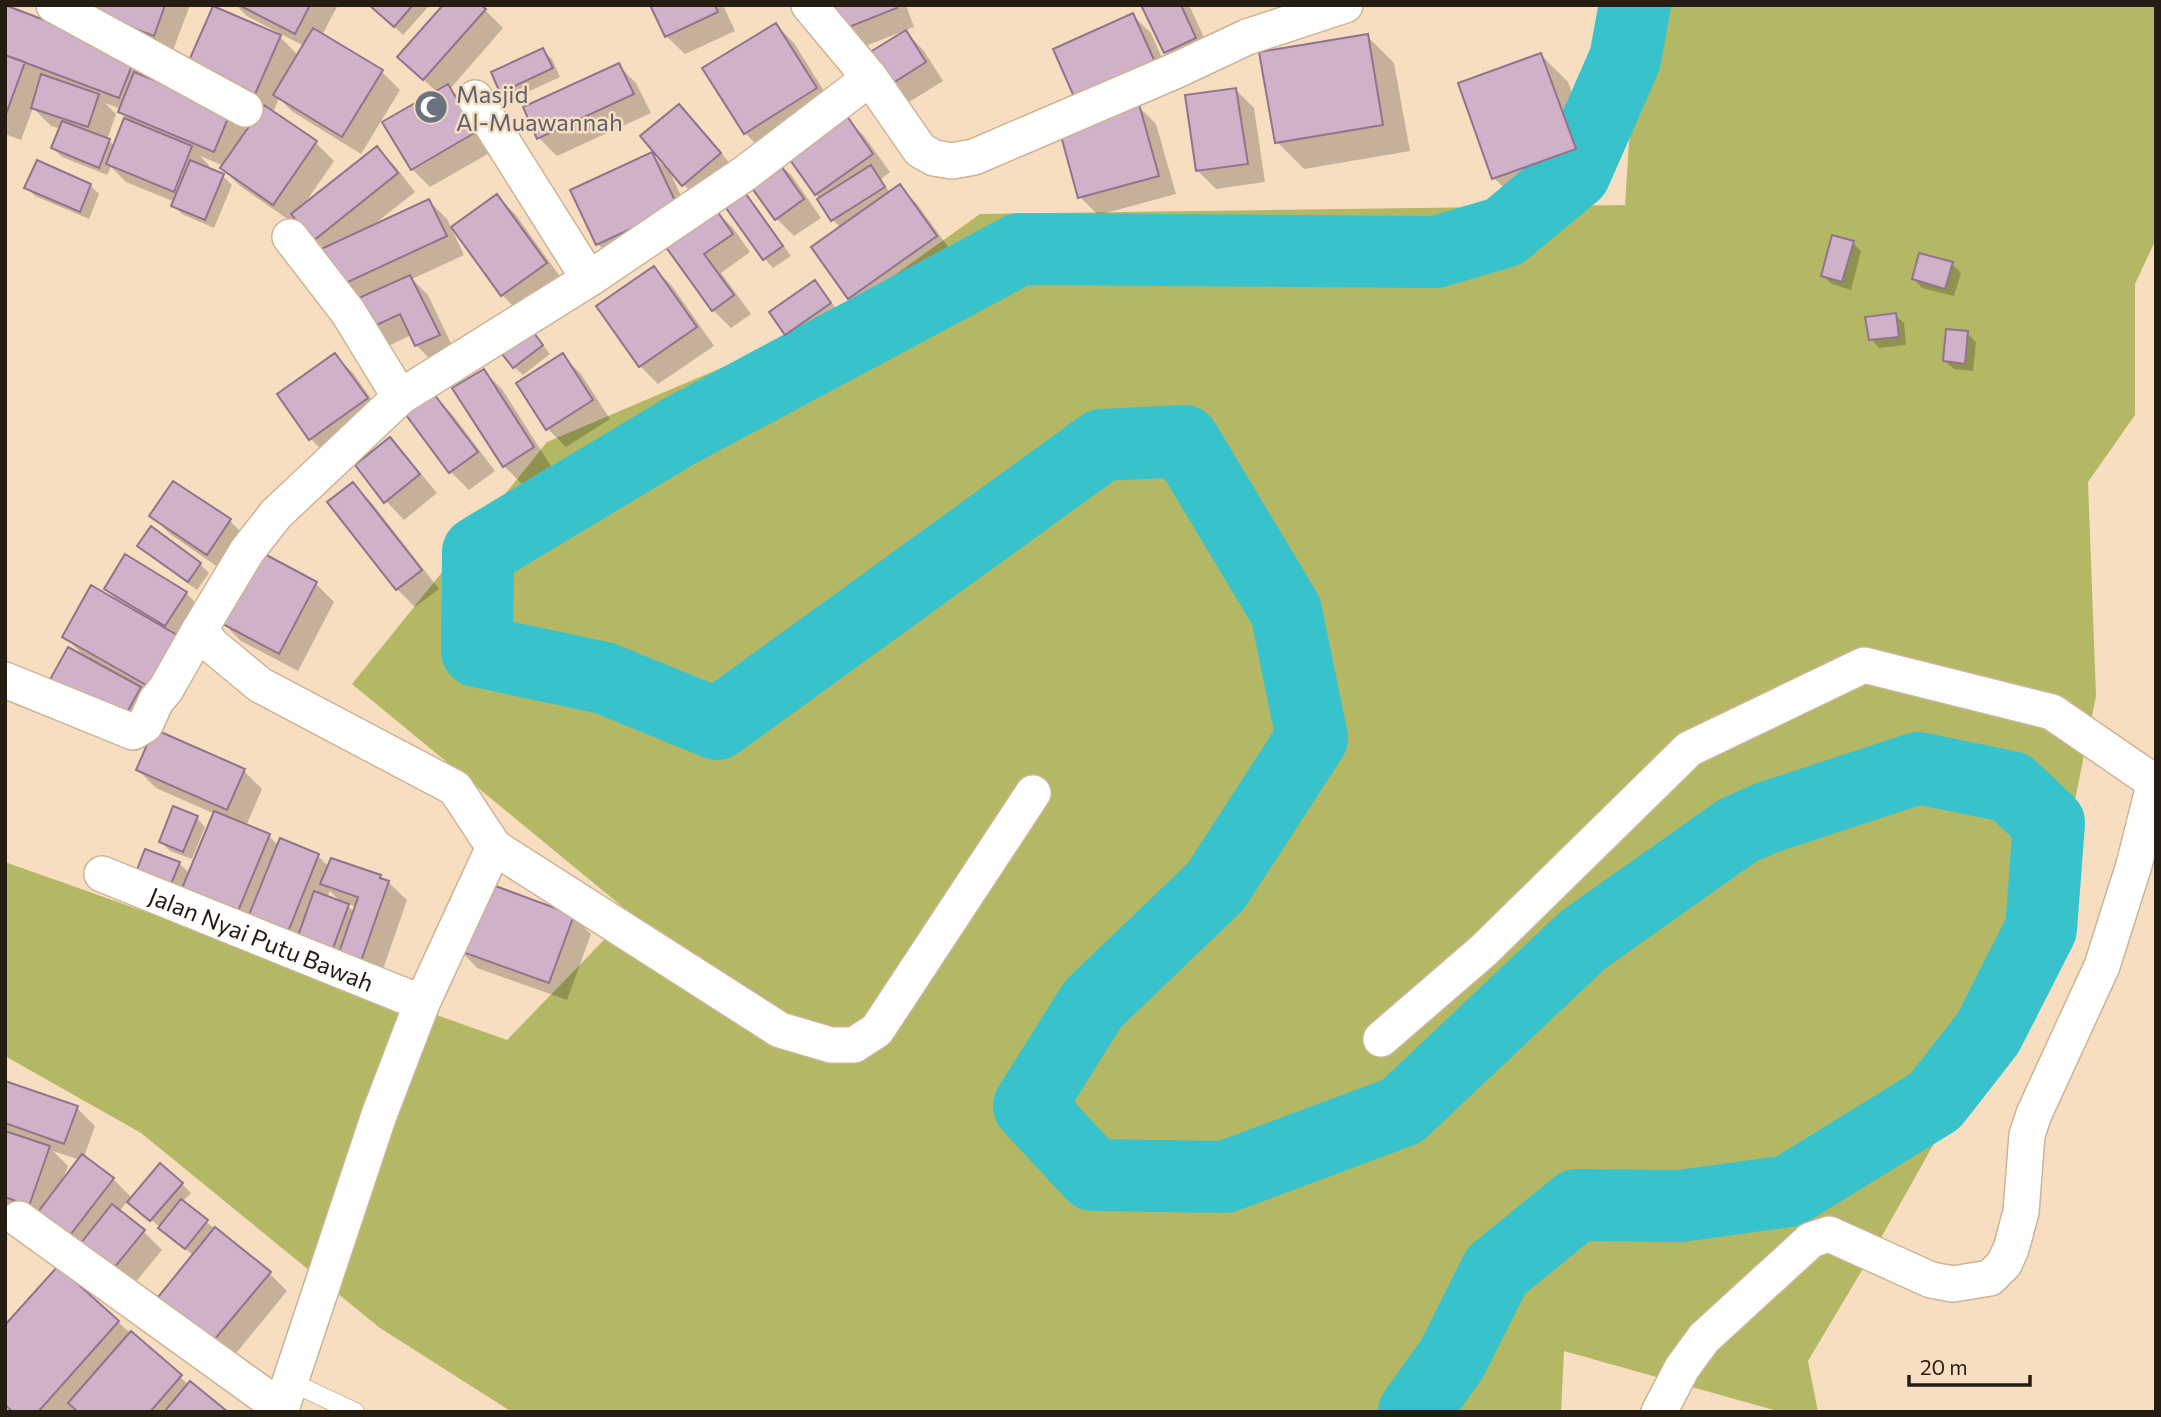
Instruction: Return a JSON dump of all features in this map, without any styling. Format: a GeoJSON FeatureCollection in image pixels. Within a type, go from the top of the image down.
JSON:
{"type":"FeatureCollection","features":[{"type":"Feature","properties":{"kind":"street"},"geometry":{"type":"LineString","coordinates":[[54,5],[245,109]]}},
{"type":"Feature","properties":{"kind":"street"},"geometry":{"type":"LineString","coordinates":[[808,5],[870,78],[907,135],[920,150],[934,158],[952,162],[974,158],[1247,37],[1325,8]]}},
{"type":"Feature","properties":{"kind":"street"},"geometry":{"type":"LineString","coordinates":[[5,680],[133,732],[145,724],[156,701],[166,689],[247,551],[276,514],[400,397],[589,279],[744,174],[870,78]]}},
{"type":"Feature","properties":{"kind":"street"},"geometry":{"type":"LineString","coordinates":[[475,98],[589,279]]}},
{"type":"Feature","properties":{"kind":"street"},"geometry":{"type":"LineString","coordinates":[[290,237],[348,312],[400,397]]}},
{"type":"Feature","properties":{"kind":"street"},"geometry":{"type":"LineString","coordinates":[[199,631],[260,685],[455,788],[494,847],[780,1030],[831,1045],[854,1045],[877,1030],[1033,793]]}},
{"type":"Feature","properties":{"kind":"street"},"geometry":{"type":"LineString","coordinates":[[1381,1039],[1483,950],[1689,749],[1864,665],[2052,712],[2155,780],[2134,865],[2102,966],[2026,1135],[2021,1212],[2011,1249],[1998,1271],[1990,1278],[1953,1284],[1931,1280],[1837,1237],[1829,1234],[1820,1236],[1811,1240],[1704,1338],[1682,1368],[1659,1412]]}},
{"type":"Feature","properties":{"kind":"street"},"geometry":{"type":"LineString","coordinates":[[19,1219],[283,1400],[379,1115],[422,1003],[494,847]]}},
{"type":"Feature","properties":{"kind":"street","name":"Jalan Nyai Putu Bawah"},"geometry":{"type":"LineString","coordinates":[[102,874],[422,1003]]}},
{"type":"Feature","properties":{"kind":"lane"},"geometry":{"type":"LineString","coordinates":[[283,1400],[355,1412]]}},
{"type":"Feature","properties":{"kind":"green space"},"geometry":{"type":"Polygon","coordinates":[[[1638,5],[2156,5],[2156,239],[2135,284],[2135,415],[2088,482],[2096,696],[2046,944],[1877,1245],[1808,1361],[1818,1412],[1781,1412],[1564,1351],[1561,1412],[512,1412],[380,1328],[141,1133],[5,1056],[5,862],[507,1040],[630,913],[352,684],[547,442],[829,322],[980,214],[1625,205],[1638,5]]]}},
{"type":"Feature","properties":{"kind":"building"},"geometry":{"type":"Polygon","coordinates":[[[5,5],[136,55],[119,98],[5,55],[5,5]]]}},
{"type":"Feature","properties":{"kind":"building"},"geometry":{"type":"Polygon","coordinates":[[[72,5],[165,5],[154,36],[72,5]]]}},
{"type":"Feature","properties":{"kind":"building"},"geometry":{"type":"Polygon","coordinates":[[[239,5],[310,5],[295,34],[239,5]]]}},
{"type":"Feature","properties":{"kind":"building"},"geometry":{"type":"Polygon","coordinates":[[[369,5],[413,5],[394,27],[369,5]]]}},
{"type":"Feature","properties":{"kind":"building"},"geometry":{"type":"Polygon","coordinates":[[[443,5],[481,5],[486,9],[423,80],[397,57],[443,5]]]}},
{"type":"Feature","properties":{"kind":"building"},"geometry":{"type":"Polygon","coordinates":[[[650,5],[715,5],[718,12],[665,37],[650,5]]]}},
{"type":"Feature","properties":{"kind":"building"},"geometry":{"type":"Polygon","coordinates":[[[825,5],[896,5],[897,8],[836,32],[825,5]]]}},
{"type":"Feature","properties":{"kind":"building"},"geometry":{"type":"Polygon","coordinates":[[[1141,5],[1181,5],[1196,38],[1164,53],[1141,5]]]}},
{"type":"Feature","properties":{"kind":"building"},"geometry":{"type":"Polygon","coordinates":[[[213,6],[281,35],[252,101],[184,72],[213,6]]]}},
{"type":"Feature","properties":{"kind":"building"},"geometry":{"type":"Polygon","coordinates":[[[1133,13],[1155,62],[1075,99],[1053,49],[1133,13]]]}},
{"type":"Feature","properties":{"kind":"building"},"geometry":{"type":"Polygon","coordinates":[[[776,23],[817,88],[744,134],[702,68],[776,23]]]}},
{"type":"Feature","properties":{"kind":"building"},"geometry":{"type":"Polygon","coordinates":[[[313,28],[383,70],[342,137],[273,95],[313,28]]]}},
{"type":"Feature","properties":{"kind":"building"},"geometry":{"type":"Polygon","coordinates":[[[906,30],[926,62],[882,90],[862,57],[906,30]]]}},
{"type":"Feature","properties":{"kind":"building"},"geometry":{"type":"Polygon","coordinates":[[[1368,34],[1383,125],[1275,143],[1259,52],[1368,34]]]}},
{"type":"Feature","properties":{"kind":"building"},"geometry":{"type":"Polygon","coordinates":[[[543,48],[553,68],[500,93],[491,72],[543,48]]]}},
{"type":"Feature","properties":{"kind":"building"},"geometry":{"type":"Polygon","coordinates":[[[1541,53],[1576,149],[1492,179],[1458,83],[1541,53]]]}},
{"type":"Feature","properties":{"kind":"building"},"geometry":{"type":"Polygon","coordinates":[[[5,55],[25,62],[5,117],[5,55]]]}},
{"type":"Feature","properties":{"kind":"building"},"geometry":{"type":"Polygon","coordinates":[[[619,63],[634,94],[537,139],[523,107],[619,63]]]}},
{"type":"Feature","properties":{"kind":"building"},"geometry":{"type":"Polygon","coordinates":[[[134,72],[231,111],[214,152],[118,112],[134,72]]]}},
{"type":"Feature","properties":{"kind":"building"},"geometry":{"type":"Polygon","coordinates":[[[41,74],[99,94],[88,127],[31,108],[41,74]]]}},
{"type":"Feature","properties":{"kind":"building"},"geometry":{"type":"Polygon","coordinates":[[[448,84],[476,132],[411,170],[382,122],[448,84]]]}},
{"type":"Feature","properties":{"kind":"building"},"geometry":{"type":"Polygon","coordinates":[[[1236,88],[1248,164],[1196,171],[1185,95],[1236,88]]]}},
{"type":"Feature","properties":{"kind":"building"},"geometry":{"type":"Polygon","coordinates":[[[679,104],[721,153],[682,186],[640,136],[679,104]]]}},
{"type":"Feature","properties":{"kind":"building"},"geometry":{"type":"Polygon","coordinates":[[[1139,104],[1159,176],[1078,198],[1058,125],[1139,104]]]}},
{"type":"Feature","properties":{"kind":"building"},"geometry":{"type":"Polygon","coordinates":[[[264,105],[317,141],[273,205],[220,168],[264,105]]]}},
{"type":"Feature","properties":{"kind":"building"},"geometry":{"type":"Polygon","coordinates":[[[847,116],[873,154],[815,195],[788,157],[847,116]]]}},
{"type":"Feature","properties":{"kind":"building"},"geometry":{"type":"Polygon","coordinates":[[[124,118],[192,146],[174,192],[106,164],[124,118]]]}},
{"type":"Feature","properties":{"kind":"building"},"geometry":{"type":"Polygon","coordinates":[[[62,121],[110,139],[99,168],[51,148],[62,121]]]}},
{"type":"Feature","properties":{"kind":"building"},"geometry":{"type":"Polygon","coordinates":[[[377,146],[398,173],[313,241],[291,214],[377,146]]]}},
{"type":"Feature","properties":{"kind":"building"},"geometry":{"type":"Polygon","coordinates":[[[652,152],[678,207],[596,245],[570,190],[652,152]]]}},
{"type":"Feature","properties":{"kind":"building"},"geometry":{"type":"Polygon","coordinates":[[[774,156],[804,199],[775,220],[744,177],[774,156]]]}},
{"type":"Feature","properties":{"kind":"building"},"geometry":{"type":"Polygon","coordinates":[[[37,160],[91,184],[80,212],[24,188],[37,160]]]}},
{"type":"Feature","properties":{"kind":"building"},"geometry":{"type":"Polygon","coordinates":[[[190,160],[224,174],[205,220],[171,206],[190,160]]]}},
{"type":"Feature","properties":{"kind":"building"},"geometry":{"type":"Polygon","coordinates":[[[871,165],[885,187],[831,221],[817,199],[871,165]]]}},
{"type":"Feature","properties":{"kind":"building"},"geometry":{"type":"Polygon","coordinates":[[[900,184],[937,236],[848,299],[811,247],[900,184]]]}},
{"type":"Feature","properties":{"kind":"building"},"geometry":{"type":"Polygon","coordinates":[[[497,194],[547,263],[501,296],[451,227],[497,194]]]}},
{"type":"Feature","properties":{"kind":"building"},"geometry":{"type":"Polygon","coordinates":[[[746,194],[783,246],[763,260],[726,208],[746,194]]]}},
{"type":"Feature","properties":{"kind":"building"},"geometry":{"type":"Polygon","coordinates":[[[429,199],[447,236],[337,287],[319,250],[429,199]]]}},
{"type":"Feature","properties":{"kind":"building"},"geometry":{"type":"Polygon","coordinates":[[[715,208],[733,234],[704,254],[734,295],[712,311],[663,243],[715,208]]]}},
{"type":"Feature","properties":{"kind":"building"},"geometry":{"type":"Polygon","coordinates":[[[1832,235],[1854,241],[1842,282],[1821,276],[1832,235]]]}},
{"type":"Feature","properties":{"kind":"building"},"geometry":{"type":"Polygon","coordinates":[[[1919,253],[1953,262],[1945,289],[1912,279],[1919,253]]]}},
{"type":"Feature","properties":{"kind":"building"},"geometry":{"type":"Polygon","coordinates":[[[654,266],[697,327],[639,367],[596,306],[654,266]]]}},
{"type":"Feature","properties":{"kind":"building"},"geometry":{"type":"Polygon","coordinates":[[[410,275],[440,335],[415,346],[400,314],[366,330],[352,301],[410,275]]]}},
{"type":"Feature","properties":{"kind":"building"},"geometry":{"type":"Polygon","coordinates":[[[815,280],[831,303],[785,335],[769,312],[815,280]]]}},
{"type":"Feature","properties":{"kind":"building"},"geometry":{"type":"Polygon","coordinates":[[[1896,313],[1899,337],[1869,340],[1865,317],[1896,313]]]}},
{"type":"Feature","properties":{"kind":"building"},"geometry":{"type":"Polygon","coordinates":[[[525,321],[543,345],[513,368],[494,344],[525,321]]]}},
{"type":"Feature","properties":{"kind":"building"},"geometry":{"type":"Polygon","coordinates":[[[1946,329],[1968,331],[1965,364],[1943,361],[1946,329]]]}},
{"type":"Feature","properties":{"kind":"building"},"geometry":{"type":"Polygon","coordinates":[[[335,353],[368,398],[309,440],[277,394],[335,353]]]}},
{"type":"Feature","properties":{"kind":"building"},"geometry":{"type":"Polygon","coordinates":[[[563,353],[593,400],[546,430],[516,383],[563,353]]]}},
{"type":"Feature","properties":{"kind":"building"},"geometry":{"type":"Polygon","coordinates":[[[484,369],[534,447],[503,467],[452,388],[484,369]]]}},
{"type":"Feature","properties":{"kind":"building"},"geometry":{"type":"Polygon","coordinates":[[[434,394],[478,452],[449,473],[406,415],[434,394]]]}},
{"type":"Feature","properties":{"kind":"building"},"geometry":{"type":"Polygon","coordinates":[[[390,437],[420,474],[384,503],[355,465],[390,437]]]}},
{"type":"Feature","properties":{"kind":"building"},"geometry":{"type":"Polygon","coordinates":[[[173,481],[231,519],[207,555],[149,516],[173,481]]]}},
{"type":"Feature","properties":{"kind":"building"},"geometry":{"type":"Polygon","coordinates":[[[353,482],[422,570],[396,590],[327,502],[353,482]]]}},
{"type":"Feature","properties":{"kind":"building"},"geometry":{"type":"Polygon","coordinates":[[[151,526],[201,563],[188,582],[137,546],[151,526]]]}},
{"type":"Feature","properties":{"kind":"building"},"geometry":{"type":"Polygon","coordinates":[[[259,551],[317,582],[279,654],[221,623],[259,551]]]}},
{"type":"Feature","properties":{"kind":"building"},"geometry":{"type":"Polygon","coordinates":[[[125,554],[187,592],[165,626],[104,589],[125,554]]]}},
{"type":"Feature","properties":{"kind":"building"},"geometry":{"type":"Polygon","coordinates":[[[91,585],[177,635],[148,686],[62,637],[91,585]]]}},
{"type":"Feature","properties":{"kind":"building"},"geometry":{"type":"Polygon","coordinates":[[[68,647],[141,687],[120,725],[47,685],[68,647]]]}},
{"type":"Feature","properties":{"kind":"building"},"geometry":{"type":"Polygon","coordinates":[[[154,729],[245,769],[227,810],[136,770],[154,729]]]}},
{"type":"Feature","properties":{"kind":"building"},"geometry":{"type":"Polygon","coordinates":[[[173,806],[198,816],[183,852],[159,842],[173,806]]]}},
{"type":"Feature","properties":{"kind":"building"},"geometry":{"type":"Polygon","coordinates":[[[214,811],[270,834],[236,916],[180,893],[214,811]]]}},
{"type":"Feature","properties":{"kind":"building"},"geometry":{"type":"Polygon","coordinates":[[[280,838],[319,854],[286,937],[247,920],[280,838]]]}},
{"type":"Feature","properties":{"kind":"building"},"geometry":{"type":"Polygon","coordinates":[[[145,849],[180,862],[167,894],[133,880],[145,849]]]}},
{"type":"Feature","properties":{"kind":"building"},"geometry":{"type":"Polygon","coordinates":[[[331,858],[381,875],[380,878],[389,881],[360,964],[338,956],[358,897],[320,884],[331,858]]]}},
{"type":"Feature","properties":{"kind":"building"},"geometry":{"type":"Polygon","coordinates":[[[482,881],[574,915],[549,983],[457,950],[482,881]]]}},
{"type":"Feature","properties":{"kind":"building"},"geometry":{"type":"Polygon","coordinates":[[[314,891],[349,904],[328,962],[293,950],[314,891]]]}},
{"type":"Feature","properties":{"kind":"building"},"geometry":{"type":"Polygon","coordinates":[[[5,1081],[78,1106],[64,1144],[5,1123],[5,1081]]]}},
{"type":"Feature","properties":{"kind":"building"},"geometry":{"type":"Polygon","coordinates":[[[5,1131],[50,1146],[29,1206],[5,1197],[5,1131]]]}},
{"type":"Feature","properties":{"kind":"building"},"geometry":{"type":"Polygon","coordinates":[[[82,1154],[114,1178],[64,1243],[32,1220],[82,1154]]]}},
{"type":"Feature","properties":{"kind":"building"},"geometry":{"type":"Polygon","coordinates":[[[160,1163],[183,1183],[150,1221],[127,1202],[160,1163]]]}},
{"type":"Feature","properties":{"kind":"building"},"geometry":{"type":"Polygon","coordinates":[[[181,1199],[208,1220],[185,1249],[158,1228],[181,1199]]]}},
{"type":"Feature","properties":{"kind":"building"},"geometry":{"type":"Polygon","coordinates":[[[112,1204],[145,1230],[105,1279],[73,1253],[112,1204]]]}},
{"type":"Feature","properties":{"kind":"building"},"geometry":{"type":"Polygon","coordinates":[[[215,1227],[271,1272],[209,1346],[154,1302],[215,1227]]]}},
{"type":"Feature","properties":{"kind":"building"},"geometry":{"type":"Polygon","coordinates":[[[58,1266],[119,1321],[38,1412],[13,1412],[5,1405],[5,1325],[58,1266]]]}},
{"type":"Feature","properties":{"kind":"building"},"geometry":{"type":"Polygon","coordinates":[[[131,1331],[182,1375],[150,1412],[78,1412],[68,1403],[131,1331]]]}},
{"type":"Feature","properties":{"kind":"building"},"geometry":{"type":"Polygon","coordinates":[[[190,1381],[228,1412],[164,1412],[190,1381]]]}},
{"type":"Feature","properties":{"kind":"waterway"},"geometry":{"type":"LineString","coordinates":[[1414,1412],[1452,1359],[1496,1271],[1577,1205],[1680,1206],[1789,1191],[1935,1101],[1988,1033],[2041,929],[2049,823],[2011,787],[1918,768],[1766,818],[1737,831],[1583,940],[1402,1111],[1225,1177],[1093,1175],[1029,1106],[1093,1004],[1216,886],[1312,738],[1286,611],[1184,441],[1102,445],[717,724],[604,678],[477,651],[478,552],[678,432],[1020,249],[1436,252],[1504,232],[1575,173],[1625,59],[1635,5]]}},
{"type":"Feature","properties":{"kind":"place","name":"Masjid Al-Muawannah"},"geometry":{"type":"Point","coordinates":[431,107]}}]}
